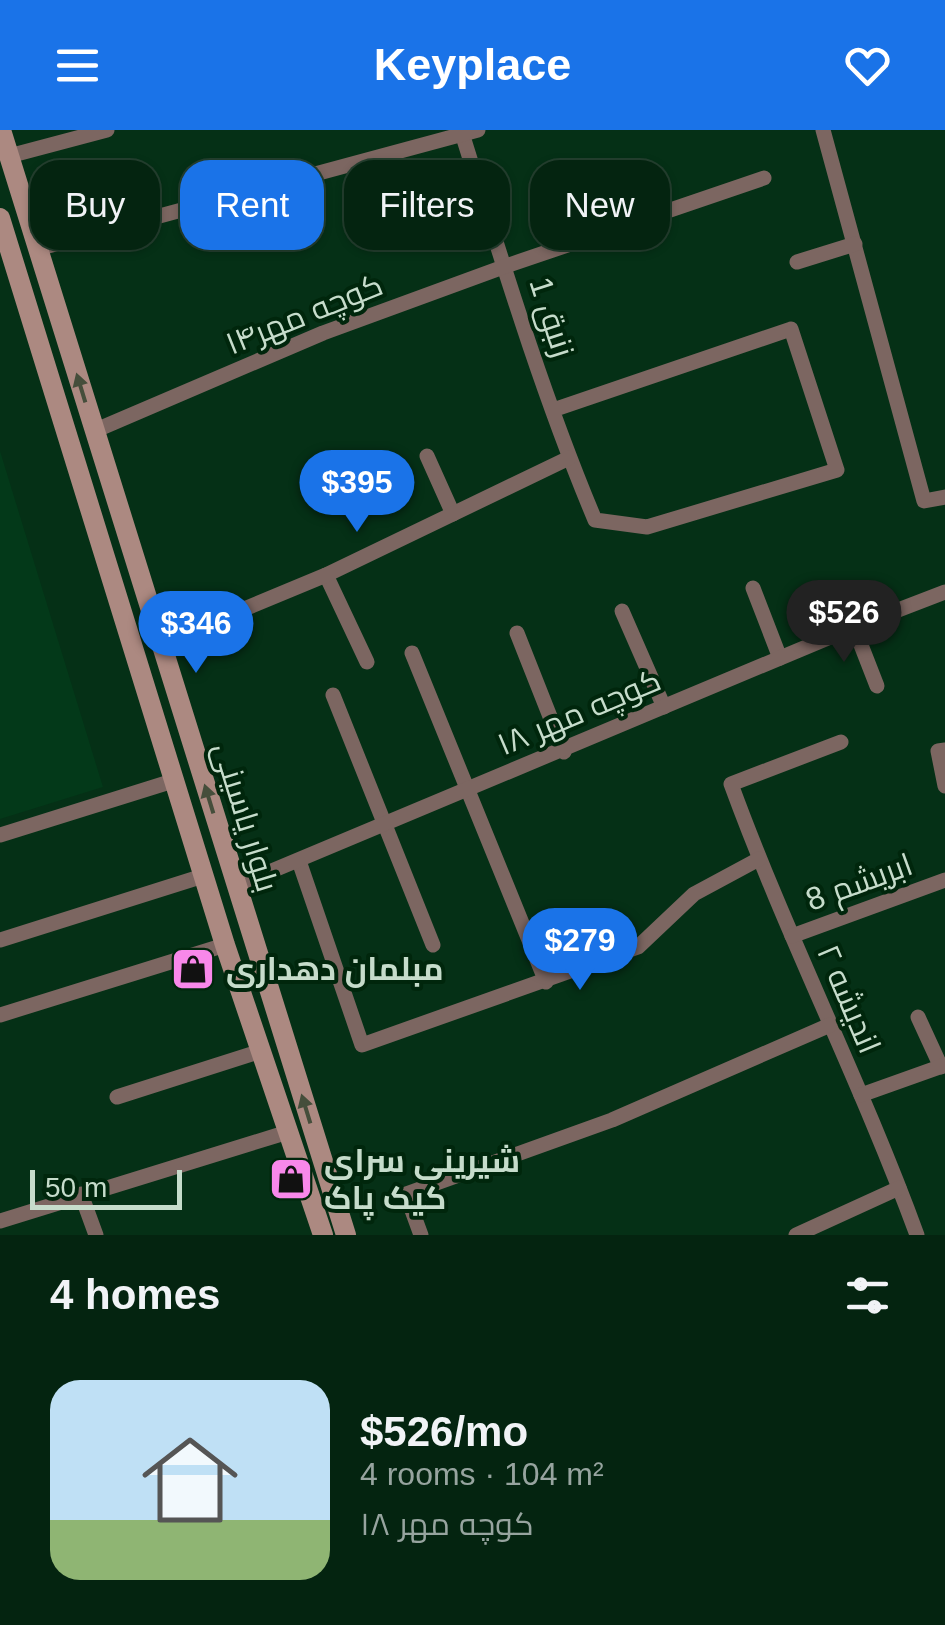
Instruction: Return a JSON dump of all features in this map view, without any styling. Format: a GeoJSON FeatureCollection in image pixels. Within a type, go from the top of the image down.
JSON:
{"type":"FeatureCollection","features":[{"type":"Feature","properties":{"kind":"main road","name":"بلوار یاسینی"},"geometry":{"type":"LineString","coordinates":[[1,130],[30,226]]}},
{"type":"Feature","properties":{"kind":"main road","name":"بلوار یاسینی"},"geometry":{"type":"LineString","coordinates":[[0,218],[225,945],[323,1235]]}},
{"type":"Feature","properties":{"kind":"main road","name":"بلوار یاسینی"},"geometry":{"type":"LineString","coordinates":[[37,250],[346,1235]]}},
{"type":"Feature","properties":{"kind":"main road"},"geometry":{"type":"LineString","coordinates":[[96,529],[120,519]]}},
{"type":"Feature","properties":{"kind":"street"},"geometry":{"type":"LineString","coordinates":[[9,156],[107,130]]}},
{"type":"Feature","properties":{"kind":"street"},"geometry":{"type":"LineString","coordinates":[[823,130],[924,501],[945,497]]}},
{"type":"Feature","properties":{"kind":"street"},"geometry":{"type":"LineString","coordinates":[[160,216],[467,132]]}},
{"type":"Feature","properties":{"kind":"street","name":"زنبق 1"},"geometry":{"type":"LineString","coordinates":[[467,132],[553,410],[595,520],[648,527],[837,470],[791,330],[553,410]]}},
{"type":"Feature","properties":{"kind":"street","name":"کوچه مهر۱۴"},"geometry":{"type":"LineString","coordinates":[[94,431],[323,334],[506,266],[764,178]]}},
{"type":"Feature","properties":{"kind":"street"},"geometry":{"type":"LineString","coordinates":[[796,262],[855,244]]}},
{"type":"Feature","properties":{"kind":"street"},"geometry":{"type":"LineString","coordinates":[[427,456],[453,514]]}},
{"type":"Feature","properties":{"kind":"street"},"geometry":{"type":"LineString","coordinates":[[160,644],[326,575],[569,458]]}},
{"type":"Feature","properties":{"kind":"street"},"geometry":{"type":"LineString","coordinates":[[326,575],[367,662]]}},
{"type":"Feature","properties":{"kind":"street"},"geometry":{"type":"LineString","coordinates":[[753,588],[780,658]]}},
{"type":"Feature","properties":{"kind":"street","name":"کوچه مهر ۱۸"},"geometry":{"type":"LineString","coordinates":[[236,886],[945,592]]}},
{"type":"Feature","properties":{"kind":"street"},"geometry":{"type":"LineString","coordinates":[[622,610],[664,707]]}},
{"type":"Feature","properties":{"kind":"street"},"geometry":{"type":"LineString","coordinates":[[854,627],[877,686]]}},
{"type":"Feature","properties":{"kind":"street"},"geometry":{"type":"LineString","coordinates":[[517,633],[564,752]]}},
{"type":"Feature","properties":{"kind":"street"},"geometry":{"type":"LineString","coordinates":[[412,653],[546,982]]}},
{"type":"Feature","properties":{"kind":"street"},"geometry":{"type":"LineString","coordinates":[[333,695],[434,945]]}},
{"type":"Feature","properties":{"kind":"street","name":"اندیشه ۲"},"geometry":{"type":"LineString","coordinates":[[841,742],[731,784],[758,859],[917,1235]]}},
{"type":"Feature","properties":{"kind":"street"},"geometry":{"type":"LineString","coordinates":[[945,750],[938,751],[945,786]]}},
{"type":"Feature","properties":{"kind":"street"},"geometry":{"type":"LineString","coordinates":[[0,835],[176,780]]}},
{"type":"Feature","properties":{"kind":"street"},"geometry":{"type":"LineString","coordinates":[[299,861],[362,1046],[638,947],[694,894],[758,859]]}},
{"type":"Feature","properties":{"kind":"street"},"geometry":{"type":"LineString","coordinates":[[0,940],[204,876]]}},
{"type":"Feature","properties":{"kind":"street","name":"ابریشم 8"},"geometry":{"type":"LineString","coordinates":[[792,936],[945,880]]}},
{"type":"Feature","properties":{"kind":"street"},"geometry":{"type":"LineString","coordinates":[[0,1015],[225,945]]}},
{"type":"Feature","properties":{"kind":"street"},"geometry":{"type":"LineString","coordinates":[[861,1095],[943,1066],[918,1016]]}},
{"type":"Feature","properties":{"kind":"street"},"geometry":{"type":"LineString","coordinates":[[422,1235],[406,1194],[612,1120],[830,1025]]}},
{"type":"Feature","properties":{"kind":"street"},"geometry":{"type":"LineString","coordinates":[[117,1097],[261,1052]]}},
{"type":"Feature","properties":{"kind":"street"},"geometry":{"type":"LineString","coordinates":[[0,1221],[288,1132]]}},
{"type":"Feature","properties":{"kind":"street"},"geometry":{"type":"LineString","coordinates":[[796,1235],[899,1188]]}},
{"type":"Feature","properties":{"kind":"street"},"geometry":{"type":"LineString","coordinates":[[81,1194],[96,1235]]}},
{"type":"Feature","properties":{"kind":"shaded area"},"geometry":{"type":"Polygon","coordinates":[[[0,451],[103,787],[0,819],[0,451]]]}},
{"type":"Feature","properties":{"kind":"place","name":"مبلمان دهداری"},"geometry":{"type":"Point","coordinates":[193,969]}},
{"type":"Feature","properties":{"kind":"place","name":"شیرینی سرای کیک پاک"},"geometry":{"type":"Point","coordinates":[291,1179]}}]}
